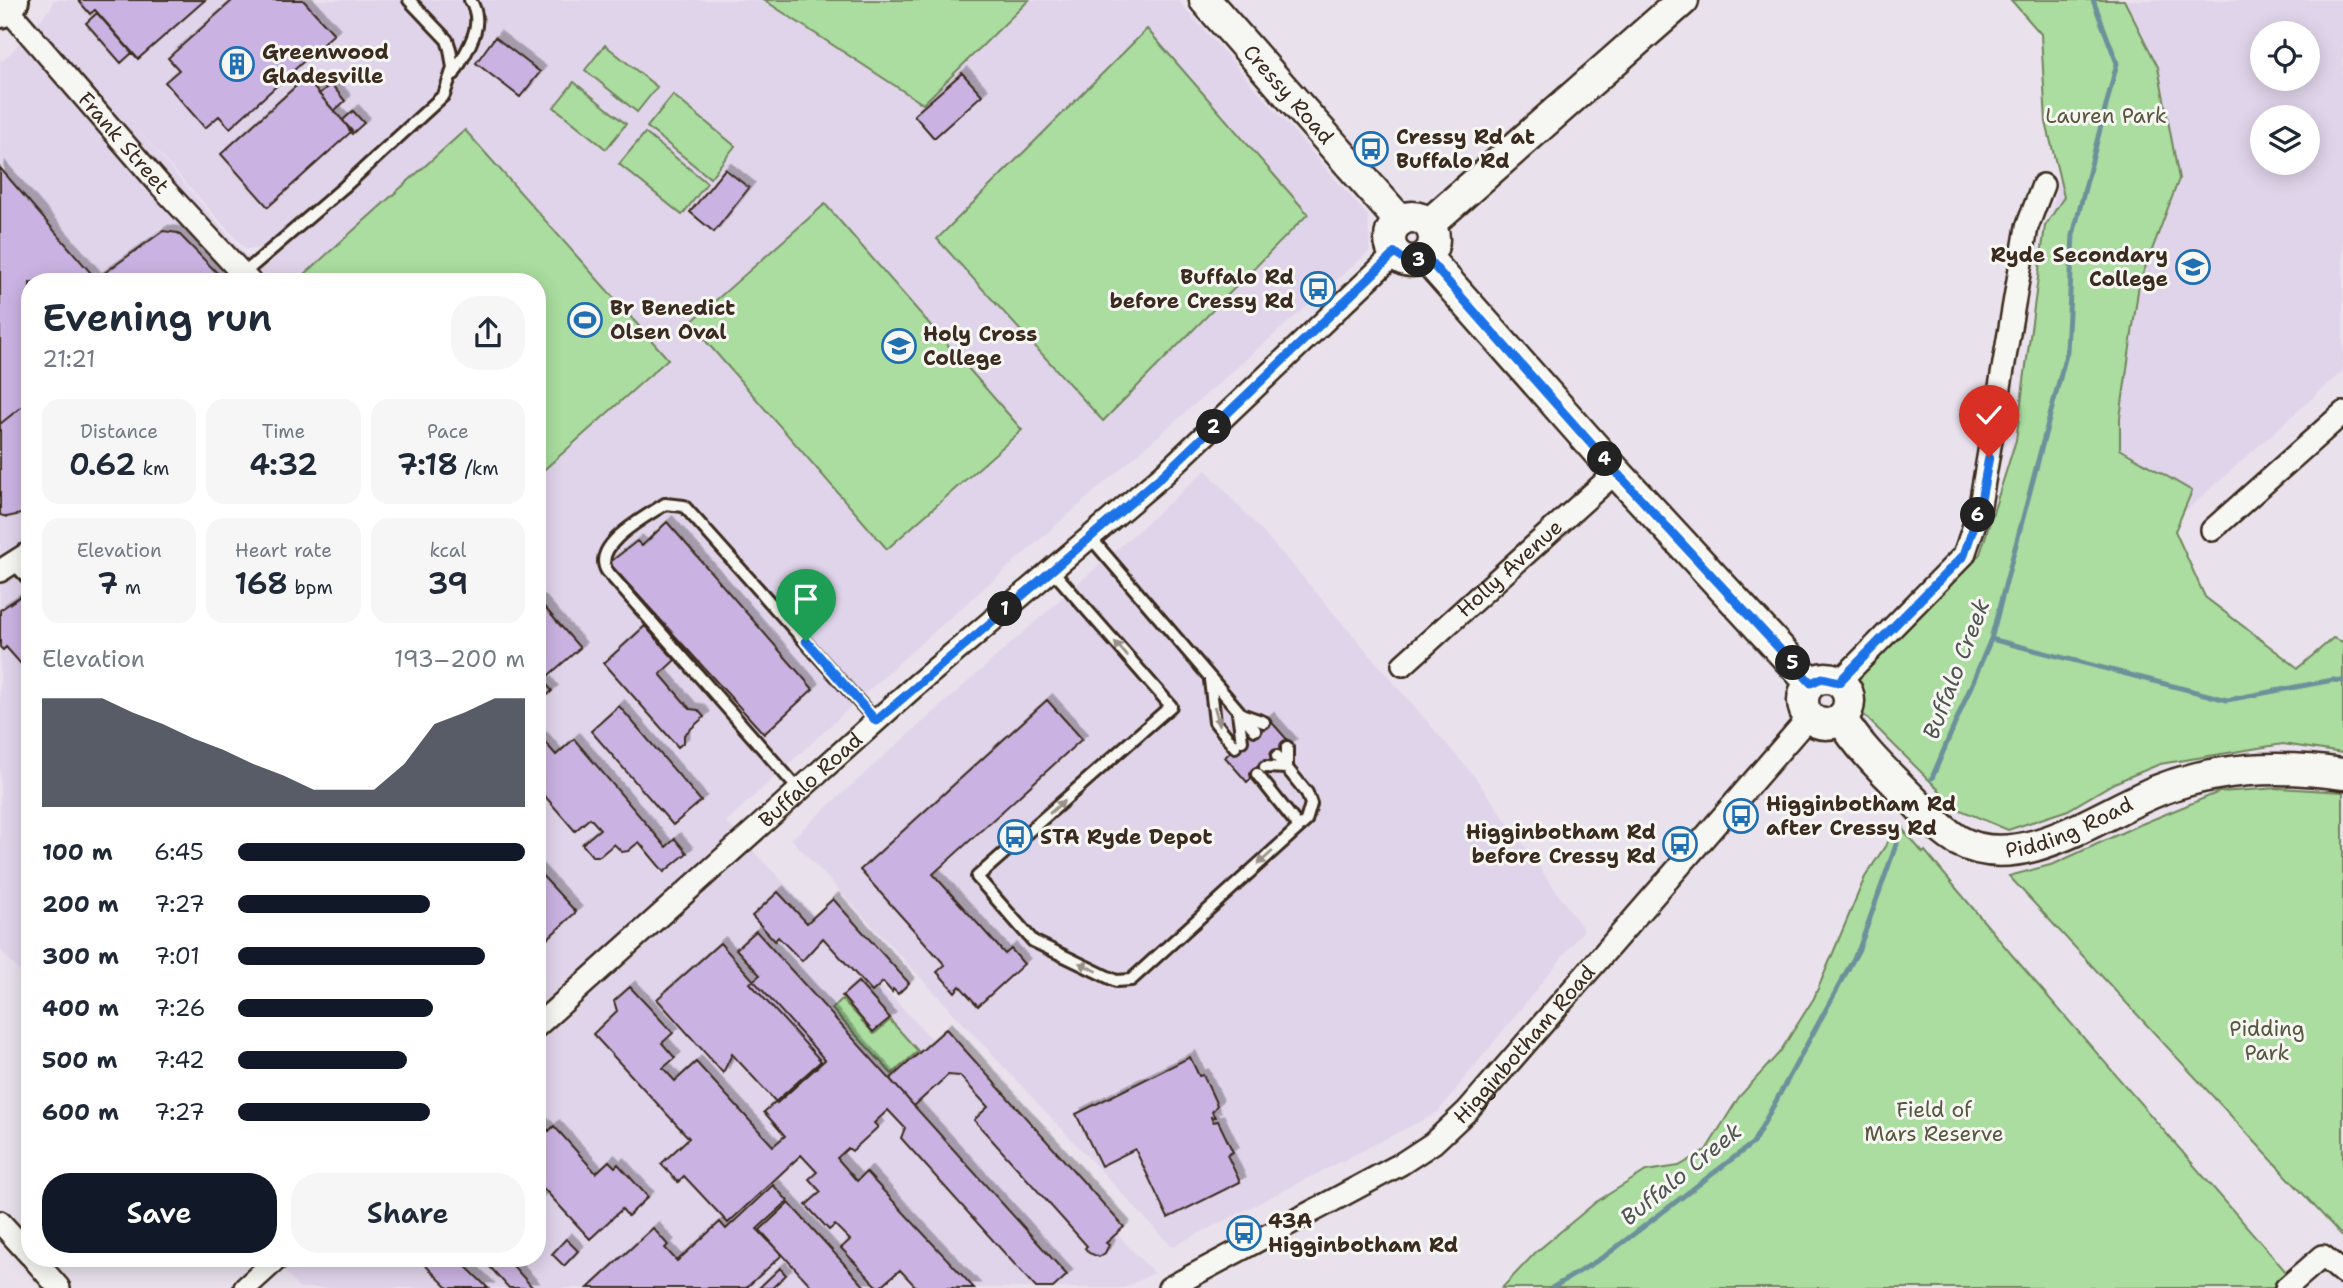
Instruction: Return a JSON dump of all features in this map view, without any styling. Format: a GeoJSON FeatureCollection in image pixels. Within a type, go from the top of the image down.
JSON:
{"type":"FeatureCollection","features":[{"type":"Feature","properties":{"kind":"street","name":"Cressy Road"},"geometry":{"type":"LineString","coordinates":[[1205,0],[1414,223]]}},
{"type":"Feature","properties":{"kind":"street"},"geometry":{"type":"LineString","coordinates":[[1414,223],[1434,237],[1434,245],[1426,257],[1407,261],[1395,253],[1390,240],[1391,233],[1414,223],[1683,0]]}},
{"type":"Feature","properties":{"kind":"street","name":"Frank Street"},"geometry":{"type":"LineString","coordinates":[[3,3],[241,273]]}},
{"type":"Feature","properties":{"kind":"street"},"geometry":{"type":"LineString","coordinates":[[1426,257],[1616,472],[1825,682],[1848,695],[1846,712],[1841,718],[1828,724],[1809,717],[1803,703],[1804,695],[1825,682],[1964,555],[1982,498],[2027,227],[2043,185]]}},
{"type":"Feature","properties":{"kind":"street","name":"Buffalo Road"},"geometry":{"type":"LineString","coordinates":[[546,1018],[876,721],[1163,475],[1395,253]]}},
{"type":"Feature","properties":{"kind":"street"},"geometry":{"type":"LineString","coordinates":[[2212,530],[2343,413]]}},
{"type":"Feature","properties":{"kind":"street","name":"Holly Avenue"},"geometry":{"type":"LineString","coordinates":[[1403,665],[1616,472]]}},
{"type":"Feature","properties":{"kind":"street","name":"Higginbotham Road"},"geometry":{"type":"LineString","coordinates":[[1169,1288],[1373,1179],[1433,1143],[1467,1111],[1809,717]]}},
{"type":"Feature","properties":{"kind":"street","name":"Pidding Road"},"geometry":{"type":"LineString","coordinates":[[1841,718],[1854,740],[1928,816],[1952,836],[1978,847],[2004,851],[2060,837],[2159,790],[2201,777],[2242,769],[2343,774]]}},
{"type":"Feature","properties":{"kind":"street"},"geometry":{"type":"LineString","coordinates":[[0,1222],[21,1246]]}},
{"type":"Feature","properties":{"kind":"street"},"geometry":{"type":"LineString","coordinates":[[2286,1288],[2323,1256],[2343,1273]]}},
{"type":"Feature","properties":{"kind":"street"},"geometry":{"type":"LineString","coordinates":[[40,1267],[59,1288]]}},
{"type":"Feature","properties":{"kind":"street"},"geometry":{"type":"LineString","coordinates":[[246,1288],[268,1267]]}},
{"type":"Feature","properties":{"kind":"lane"},"geometry":{"type":"LineString","coordinates":[[409,0],[447,40],[452,58],[448,86]]}},
{"type":"Feature","properties":{"kind":"lane"},"geometry":{"type":"LineString","coordinates":[[251,273],[444,95],[477,26],[476,12],[470,0]]}},
{"type":"Feature","properties":{"kind":"lane"},"geometry":{"type":"LineString","coordinates":[[799,790],[607,571],[604,555],[614,541],[666,504],[684,506],[876,721]]}},
{"type":"Feature","properties":{"kind":"lane"},"geometry":{"type":"LineString","coordinates":[[1090,537],[1255,730]]}},
{"type":"Feature","properties":{"kind":"lane"},"geometry":{"type":"LineString","coordinates":[[1052,570],[1171,706],[977,877],[1033,941],[1116,981],[1131,980],[1306,821],[1311,804],[1307,793],[1277,756]]}},
{"type":"Feature","properties":{"kind":"lane"},"geometry":{"type":"LineString","coordinates":[[1210,680],[1215,722],[1238,744],[1238,713]]}},
{"type":"Feature","properties":{"kind":"lane"},"geometry":{"type":"LineString","coordinates":[[1238,713],[1264,722]]}},
{"type":"Feature","properties":{"kind":"lane"},"geometry":{"type":"LineString","coordinates":[[1286,768],[1287,747]]}},
{"type":"Feature","properties":{"kind":"lane"},"geometry":{"type":"LineString","coordinates":[[1286,768],[1261,770],[1299,827]]}},
{"type":"Feature","properties":{"kind":"shaded area"},"geometry":{"type":"Polygon","coordinates":[[[53,0],[1178,0],[1368,216],[1370,251],[895,666],[726,822],[1154,1273],[1124,1288],[299,1288],[282,1267],[546,1267],[546,273],[21,273],[21,973],[0,950],[0,60],[3,61],[51,8],[53,0]],[[136,128],[250,260],[262,249],[245,249],[136,128]]]}},
{"type":"Feature","properties":{"kind":"shaded area","name":"Ryde Secondary College"},"geometry":{"type":"Polygon","coordinates":[[[2090,0],[2343,0],[2343,371],[2171,524],[2003,488],[2090,0]]]}},
{"type":"Feature","properties":{"kind":"shaded area"},"geometry":{"type":"Polygon","coordinates":[[[1206,470],[1289,561],[1475,777],[1584,930],[1437,1113],[1172,1247],[791,839],[1206,470]]]}},
{"type":"Feature","properties":{"kind":"green space"},"geometry":{"type":"Polygon","coordinates":[[[764,0],[1029,0],[923,104],[764,0]]]}},
{"type":"Feature","properties":{"kind":"green space","name":"Lauren Park"},"geometry":{"type":"Polygon","coordinates":[[[2011,0],[2124,0],[2158,67],[2179,179],[2139,284],[2120,418],[2120,449],[2192,491],[2175,531],[2205,597],[2298,668],[2333,638],[2343,642],[2343,753],[2283,744],[2160,764],[2114,783],[2068,810],[2008,830],[1958,809],[1858,709],[1856,676],[1980,554],[2016,440],[2045,226],[2064,197],[2046,122],[2041,34],[2011,0]]]}},
{"type":"Feature","properties":{"kind":"green space"},"geometry":{"type":"Polygon","coordinates":[[[1147,29],[1308,214],[1103,421],[937,239],[1147,29]]]}},
{"type":"Feature","properties":{"kind":"green space"},"geometry":{"type":"Polygon","coordinates":[[[605,45],[657,87],[637,112],[585,70],[605,45]]]}},
{"type":"Feature","properties":{"kind":"green space"},"geometry":{"type":"Polygon","coordinates":[[[574,82],[626,124],[606,149],[554,107],[574,82]]]}},
{"type":"Feature","properties":{"kind":"green space"},"geometry":{"type":"Polygon","coordinates":[[[673,95],[735,146],[710,178],[647,127],[673,95]]]}},
{"type":"Feature","properties":{"kind":"green space","name":"Br Benedict Olsen Oval"},"geometry":{"type":"Polygon","coordinates":[[[465,130],[668,359],[546,468],[546,273],[306,273],[465,130]]]}},
{"type":"Feature","properties":{"kind":"green space"},"geometry":{"type":"Polygon","coordinates":[[[645,133],[707,183],[682,215],[619,164],[645,133]]]}},
{"type":"Feature","properties":{"kind":"green space"},"geometry":{"type":"Polygon","coordinates":[[[825,204],[1022,430],[887,549],[690,323],[825,204]]]}},
{"type":"Feature","properties":{"kind":"green space","name":"Pidding Park"},"geometry":{"type":"Polygon","coordinates":[[[2279,788],[2343,792],[2343,1237],[2009,876],[2054,864],[2219,792],[2279,788]]]}},
{"type":"Feature","properties":{"kind":"green space","name":"Field of Mars Reserve"},"geometry":{"type":"Polygon","coordinates":[[[1899,825],[1923,853],[1925,851],[2300,1288],[1502,1288],[1535,1253],[1596,1202],[1646,1171],[1679,1166],[1706,1150],[1739,1097],[1780,1052],[1814,998],[1865,877],[1899,825]]]}},
{"type":"Feature","properties":{"kind":"green space"},"geometry":{"type":"Polygon","coordinates":[[[842,999],[874,1034],[890,1020],[918,1051],[892,1074],[832,1009],[842,999]]]}},
{"type":"Feature","properties":{"kind":"building"},"geometry":{"type":"Polygon","coordinates":[[[78,0],[205,0],[138,59],[95,10],[90,14],[78,0]]]}},
{"type":"Feature","properties":{"kind":"building","name":"Greenwood Gladesville"},"geometry":{"type":"Polygon","coordinates":[[[233,0],[303,0],[334,34],[230,128],[219,116],[205,128],[165,82],[179,70],[168,58],[233,0]]]}},
{"type":"Feature","properties":{"kind":"building"},"geometry":{"type":"Polygon","coordinates":[[[97,13],[132,53],[121,63],[86,23],[97,13]]]}},
{"type":"Feature","properties":{"kind":"building"},"geometry":{"type":"Polygon","coordinates":[[[495,37],[540,72],[520,97],[476,63],[495,37]]]}},
{"type":"Feature","properties":{"kind":"building"},"geometry":{"type":"Polygon","coordinates":[[[962,73],[982,95],[934,138],[914,115],[962,73]]]}},
{"type":"Feature","properties":{"kind":"building"},"geometry":{"type":"Polygon","coordinates":[[[305,78],[352,131],[268,207],[221,154],[305,78]]]}},
{"type":"Feature","properties":{"kind":"building"},"geometry":{"type":"Polygon","coordinates":[[[331,84],[345,101],[334,111],[319,94],[331,84]]]}},
{"type":"Feature","properties":{"kind":"building"},"geometry":{"type":"Polygon","coordinates":[[[353,111],[364,123],[352,134],[343,120],[353,111]]]}},
{"type":"Feature","properties":{"kind":"building"},"geometry":{"type":"Polygon","coordinates":[[[0,168],[91,273],[21,273],[21,514],[7,517],[0,515],[0,168]]]}},
{"type":"Feature","properties":{"kind":"building"},"geometry":{"type":"Polygon","coordinates":[[[0,168],[91,273],[21,273],[21,407],[0,424],[0,168]]]}},
{"type":"Feature","properties":{"kind":"building"},"geometry":{"type":"Polygon","coordinates":[[[725,169],[749,188],[714,232],[690,212],[725,169]]]}},
{"type":"Feature","properties":{"kind":"building"},"geometry":{"type":"Polygon","coordinates":[[[163,231],[178,233],[217,273],[104,273],[163,231]]]}},
{"type":"Feature","properties":{"kind":"building"},"geometry":{"type":"Polygon","coordinates":[[[163,231],[178,233],[217,273],[104,273],[163,231]]]}},
{"type":"Feature","properties":{"kind":"building"},"geometry":{"type":"Polygon","coordinates":[[[667,522],[813,689],[764,734],[609,563],[637,541],[642,546],[667,522]]]}},
{"type":"Feature","properties":{"kind":"building"},"geometry":{"type":"Polygon","coordinates":[[[21,596],[21,664],[6,647],[3,650],[0,647],[0,610],[21,596]]]}},
{"type":"Feature","properties":{"kind":"building"},"geometry":{"type":"Polygon","coordinates":[[[546,609],[580,648],[546,677],[546,609]]]}},
{"type":"Feature","properties":{"kind":"building"},"geometry":{"type":"Polygon","coordinates":[[[645,626],[675,660],[660,674],[690,709],[698,710],[704,717],[684,735],[684,742],[678,747],[604,663],[645,626]]]}},
{"type":"Feature","properties":{"kind":"building"},"geometry":{"type":"Polygon","coordinates":[[[546,684],[552,691],[546,696],[546,684]]]}},
{"type":"Feature","properties":{"kind":"building"},"geometry":{"type":"Polygon","coordinates":[[[1047,700],[1082,739],[933,874],[1005,954],[1011,949],[1024,964],[978,1006],[960,986],[955,992],[937,972],[945,965],[860,870],[1047,700]]]}},
{"type":"Feature","properties":{"kind":"building"},"geometry":{"type":"Polygon","coordinates":[[[619,706],[701,801],[673,825],[591,731],[619,706]]]}},
{"type":"Feature","properties":{"kind":"building"},"geometry":{"type":"Polygon","coordinates":[[[1268,718],[1291,744],[1247,782],[1225,757],[1268,718]]]}},
{"type":"Feature","properties":{"kind":"building"},"geometry":{"type":"Polygon","coordinates":[[[574,739],[666,847],[675,839],[687,853],[664,872],[639,842],[628,851],[622,852],[614,844],[600,856],[592,856],[582,844],[600,829],[590,818],[575,831],[546,797],[546,743],[556,755],[574,739]]]}},
{"type":"Feature","properties":{"kind":"building"},"geometry":{"type":"Polygon","coordinates":[[[546,880],[576,912],[546,940],[546,880]]]}},
{"type":"Feature","properties":{"kind":"building"},"geometry":{"type":"Polygon","coordinates":[[[778,892],[807,923],[833,899],[909,983],[898,994],[893,989],[892,992],[883,982],[872,992],[823,938],[802,961],[778,937],[775,941],[752,916],[778,892]]]}},
{"type":"Feature","properties":{"kind":"building"},"geometry":{"type":"Polygon","coordinates":[[[756,931],[1067,1275],[1053,1288],[1036,1288],[901,1138],[905,1128],[888,1110],[874,1123],[878,1127],[852,1151],[848,1148],[837,1158],[857,1181],[866,1172],[974,1288],[917,1288],[900,1270],[879,1288],[841,1248],[850,1240],[835,1225],[829,1230],[806,1205],[821,1192],[809,1179],[817,1172],[801,1155],[728,1223],[684,1176],[678,1182],[661,1164],[689,1138],[593,1034],[617,1011],[614,1001],[630,987],[673,1033],[662,1043],[675,1058],[663,1068],[675,1081],[696,1062],[773,1146],[785,1136],[764,1112],[821,1061],[750,983],[760,975],[736,949],[756,931]]]}},
{"type":"Feature","properties":{"kind":"building"},"geometry":{"type":"Polygon","coordinates":[[[720,943],[825,1060],[777,1103],[732,1054],[723,1073],[657,999],[720,943]]]}},
{"type":"Feature","properties":{"kind":"building"},"geometry":{"type":"Polygon","coordinates":[[[858,982],[890,1018],[873,1032],[842,996],[858,982]]]}},
{"type":"Feature","properties":{"kind":"building"},"geometry":{"type":"Polygon","coordinates":[[[946,1029],[1124,1227],[1106,1243],[1109,1245],[1105,1253],[1099,1257],[1089,1253],[1085,1248],[1087,1246],[974,1120],[988,1107],[960,1076],[948,1075],[914,1106],[890,1079],[946,1029]]]}},
{"type":"Feature","properties":{"kind":"building"},"geometry":{"type":"Polygon","coordinates":[[[1190,1057],[1199,1076],[1203,1075],[1217,1105],[1212,1112],[1215,1117],[1211,1117],[1213,1122],[1218,1121],[1233,1152],[1227,1155],[1240,1182],[1168,1218],[1135,1149],[1101,1166],[1076,1114],[1190,1057]]]}},
{"type":"Feature","properties":{"kind":"building"},"geometry":{"type":"Polygon","coordinates":[[[554,1126],[596,1173],[609,1161],[615,1167],[618,1164],[648,1197],[628,1216],[622,1209],[590,1239],[546,1191],[546,1128],[549,1131],[554,1126]]]}},
{"type":"Feature","properties":{"kind":"building"},"geometry":{"type":"Polygon","coordinates":[[[773,1185],[788,1201],[757,1229],[782,1255],[746,1288],[588,1288],[653,1228],[668,1245],[665,1248],[677,1261],[720,1222],[726,1229],[773,1185]]]}},
{"type":"Feature","properties":{"kind":"building"},"geometry":{"type":"Polygon","coordinates":[[[789,1203],[866,1288],[813,1288],[760,1230],[789,1203]]]}},
{"type":"Feature","properties":{"kind":"building"},"geometry":{"type":"Polygon","coordinates":[[[566,1239],[578,1251],[564,1266],[552,1254],[566,1239]]]}},
{"type":"Feature","properties":{"kind":"building"},"geometry":{"type":"Polygon","coordinates":[[[427,1267],[466,1267],[488,1288],[448,1288],[427,1267]]]}},
{"type":"Feature","properties":{"kind":"building"},"geometry":{"type":"Polygon","coordinates":[[[490,1267],[514,1267],[533,1288],[509,1288],[490,1267]]]}},
{"type":"Feature","properties":{"kind":"building"},"geometry":{"type":"Polygon","coordinates":[[[780,1268],[786,1275],[772,1288],[759,1288],[780,1268]]]}},
{"type":"Feature","properties":{"kind":"waterway","name":"Buffalo Creek"},"geometry":{"type":"LineString","coordinates":[[1932,778],[1991,639],[2067,351],[2073,235],[2117,63],[2093,0]]}},
{"type":"Feature","properties":{"kind":"waterway"},"geometry":{"type":"LineString","coordinates":[[1991,639],[2227,700],[2333,680],[2343,681]]}},
{"type":"Feature","properties":{"kind":"waterway","name":"Buffalo Creek"},"geometry":{"type":"LineString","coordinates":[[1552,1288],[1605,1256],[1753,1143],[1859,949],[1902,828]]}},
{"type":"Feature","properties":{"kind":"place","name":"Greenwood Gladesville"},"geometry":{"type":"Point","coordinates":[237,64]}},
{"type":"Feature","properties":{"kind":"place","name":"Cressy Rd at Buffalo Rd"},"geometry":{"type":"Point","coordinates":[1371,149]}},
{"type":"Feature","properties":{"kind":"place","name":"Ryde Secondary College"},"geometry":{"type":"Point","coordinates":[2193,267]}},
{"type":"Feature","properties":{"kind":"place","name":"Buffalo Rd before Cressy Rd"},"geometry":{"type":"Point","coordinates":[1318,289]}},
{"type":"Feature","properties":{"kind":"place","name":"Br Benedict Olsen Oval"},"geometry":{"type":"Point","coordinates":[585,320]}},
{"type":"Feature","properties":{"kind":"place","name":"Holy Cross College"},"geometry":{"type":"Point","coordinates":[899,346]}},
{"type":"Feature","properties":{"kind":"place","name":"Higginbotham Rd after Cressy Rd"},"geometry":{"type":"Point","coordinates":[1741,816]}},
{"type":"Feature","properties":{"kind":"place","name":"STA Ryde Depot"},"geometry":{"type":"Point","coordinates":[1015,837]}},
{"type":"Feature","properties":{"kind":"place","name":"Higginbotham Rd before Cressy Rd"},"geometry":{"type":"Point","coordinates":[1680,844]}},
{"type":"Feature","properties":{"kind":"place","name":"43A Higginbotham Rd"},"geometry":{"type":"Point","coordinates":[1244,1233]}},
{"type":"Feature","properties":{"kind":"route"},"geometry":{"type":"LineString","coordinates":[[806,641],[876,721],[1163,475],[1395,253],[1407,261],[1426,257],[1616,472],[1811,683],[1822,678],[1839,682],[1964,555],[1979,511],[1989,457]]}}]}
